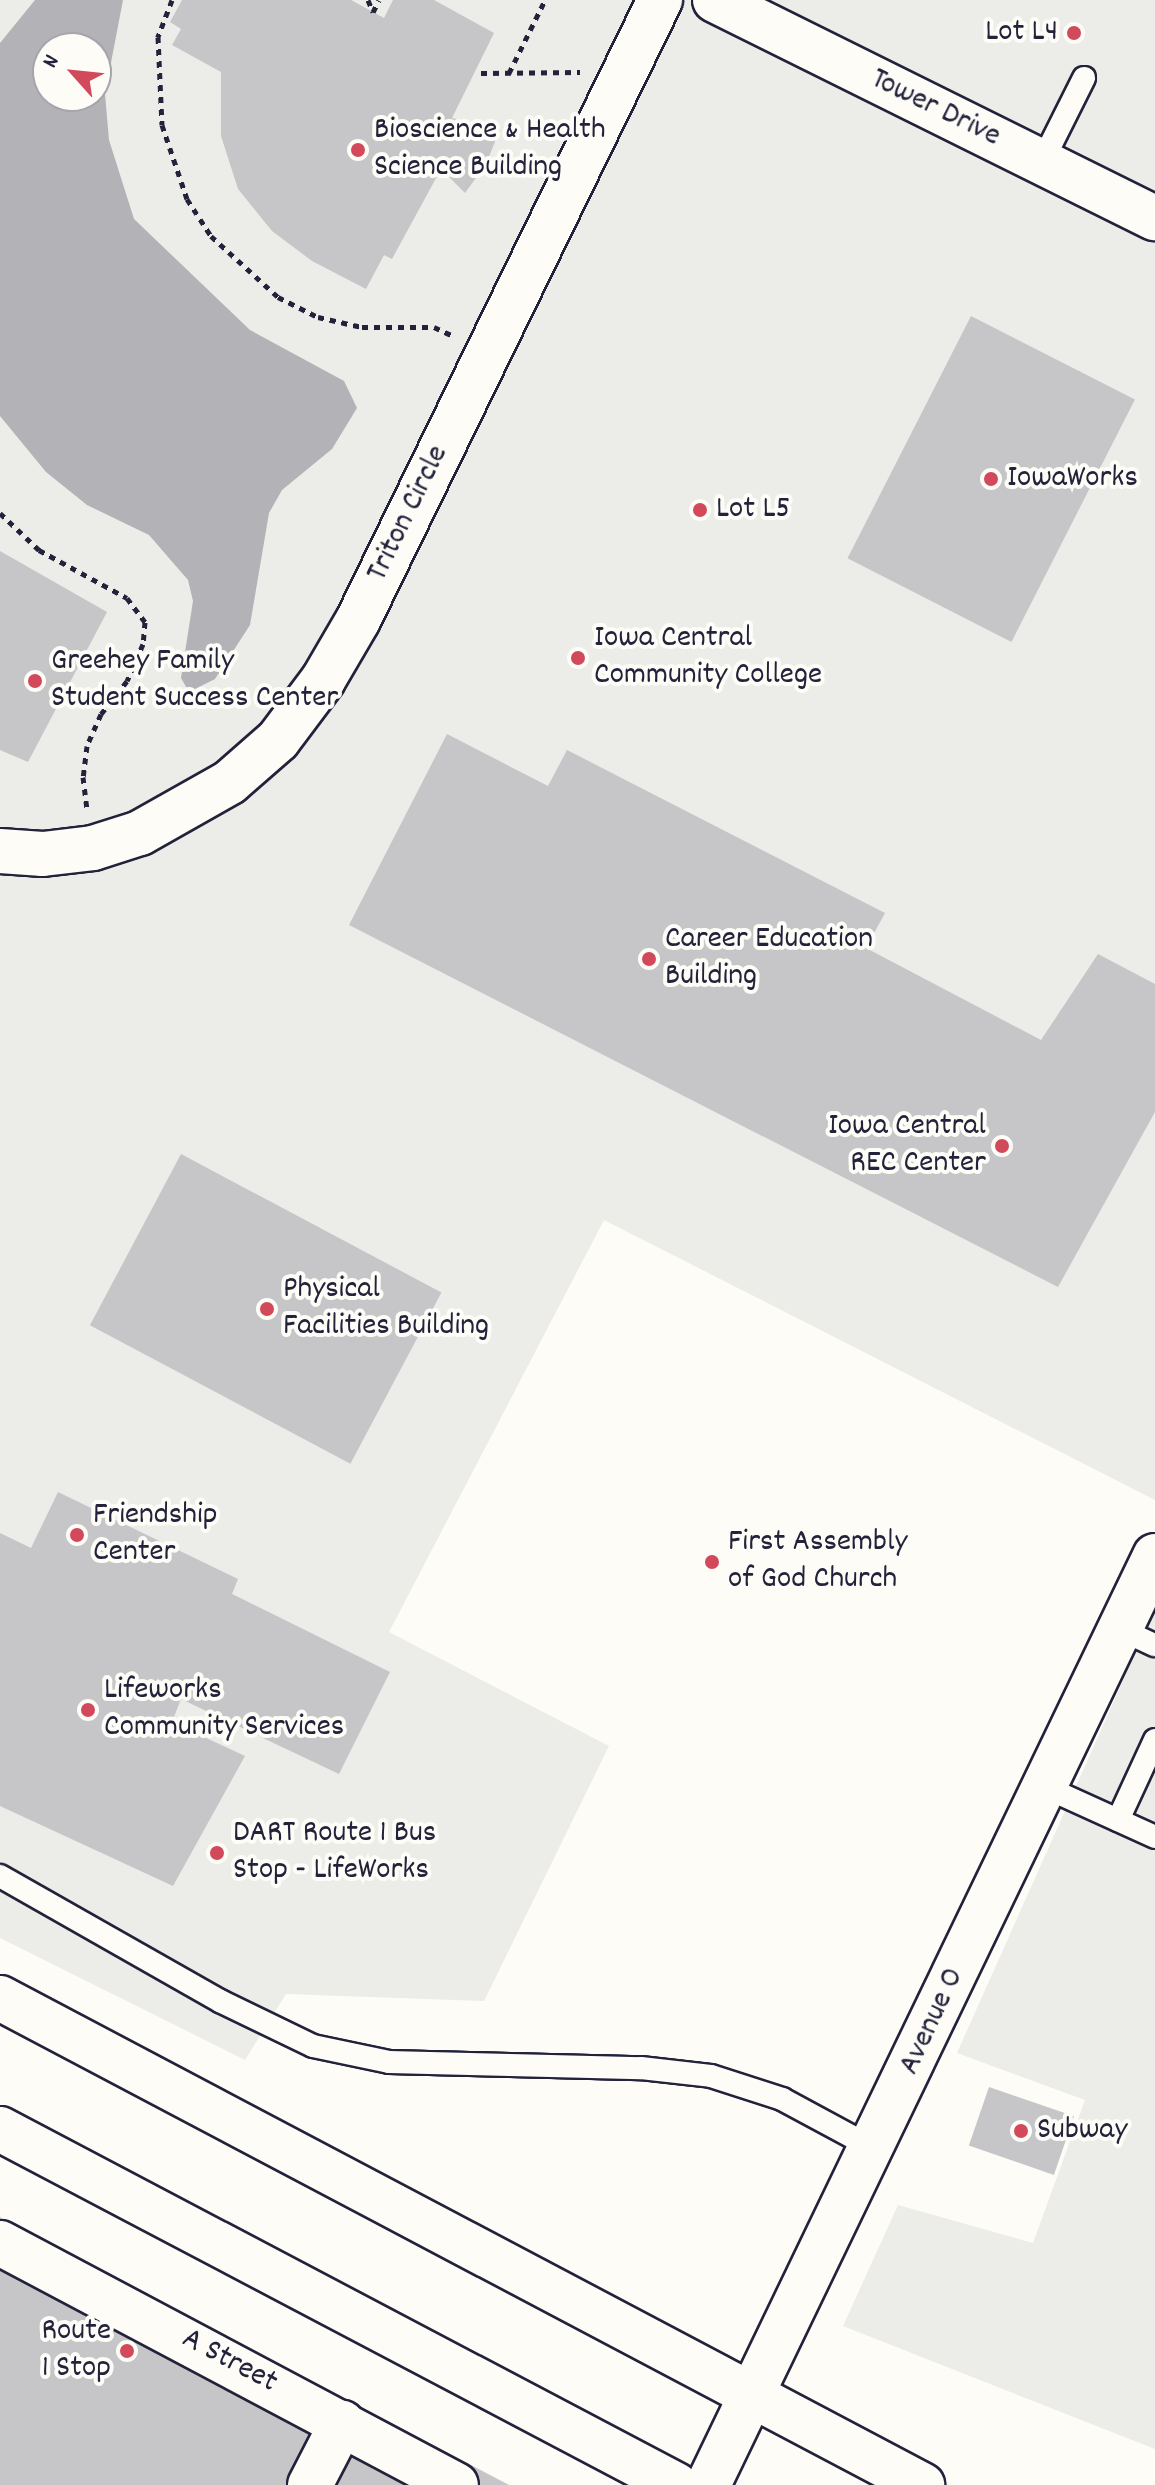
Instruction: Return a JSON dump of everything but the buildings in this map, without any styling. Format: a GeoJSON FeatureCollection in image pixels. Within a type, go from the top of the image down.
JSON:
{"type":"FeatureCollection","features":[{"type":"Feature","properties":{"kind":"street","name":"Triton Circle"},"geometry":{"type":"LineString","coordinates":[[0,851],[43,854],[93,848],[180,812],[230,782],[278,740],[323,680],[358,620],[660,0]]}},
{"type":"Feature","properties":{"kind":"street","name":"Tower Drive"},"geometry":{"type":"LineString","coordinates":[[715,0],[1155,218]]}},
{"type":"Feature","properties":{"kind":"street","name":"Avenue O"},"geometry":{"type":"LineString","coordinates":[[708,2485],[1045,1787],[1138,1637],[1155,1556]]}},
{"type":"Feature","properties":{"kind":"street"},"geometry":{"type":"LineString","coordinates":[[0,1998],[922,2485]]}},
{"type":"Feature","properties":{"kind":"street"},"geometry":{"type":"LineString","coordinates":[[0,2129],[676,2485]]}},
{"type":"Feature","properties":{"kind":"street","name":"A Street"},"geometry":{"type":"LineString","coordinates":[[0,2243],[456,2485]]}},
{"type":"Feature","properties":{"kind":"street"},"geometry":{"type":"LineString","coordinates":[[310,2485],[342,2423]]}},
{"type":"Feature","properties":{"kind":"lane"},"geometry":{"type":"LineString","coordinates":[[1042,162],[1084,78]]}},
{"type":"Feature","properties":{"kind":"lane"},"geometry":{"type":"LineString","coordinates":[[1118,1820],[1155,1740]]}},
{"type":"Feature","properties":{"kind":"lane"},"geometry":{"type":"LineString","coordinates":[[1045,1787],[1155,1837]]}},
{"type":"Feature","properties":{"kind":"lane"},"geometry":{"type":"LineString","coordinates":[[0,1876],[220,2001],[313,2046],[389,2062],[641,2068],[711,2076],[782,2099],[873,2148]]}},
{"type":"Feature","properties":{"kind":"path"},"geometry":{"type":"LineString","coordinates":[[172,0],[158,37],[162,125],[187,199],[211,236],[278,297],[318,317],[362,327],[434,327],[489,351]]}},
{"type":"Feature","properties":{"kind":"path"},"geometry":{"type":"LineString","coordinates":[[368,0],[373,12],[379,0]]}},
{"type":"Feature","properties":{"kind":"path"},"geometry":{"type":"LineString","coordinates":[[509,73],[545,0]]}},
{"type":"Feature","properties":{"kind":"path"},"geometry":{"type":"LineString","coordinates":[[481,73],[625,71]]}},
{"type":"Feature","properties":{"kind":"path"},"geometry":{"type":"LineString","coordinates":[[0,513],[39,550],[127,598],[145,622],[143,644],[127,681],[101,714],[87,746],[83,777],[93,848]]}},
{"type":"Feature","properties":{"kind":"shaded area","name":"Iowa Central Community College"},"geometry":{"type":"Polygon","coordinates":[[[0,0],[1155,0],[1155,1500],[604,1220],[389,1632],[609,1746],[484,2001],[286,1994],[245,2060],[0,1938],[0,0]]]}},
{"type":"Feature","properties":{"kind":"shaded area"},"geometry":{"type":"Polygon","coordinates":[[[35,0],[123,0],[112,57],[112,32],[32,32],[32,112],[107,112],[109,140],[134,219],[250,330],[344,381],[357,408],[332,449],[282,490],[269,513],[250,625],[215,679],[189,692],[181,678],[193,601],[188,580],[149,535],[87,505],[46,472],[0,416],[0,43],[35,0]]]}},
{"type":"Feature","properties":{"kind":"shaded area"},"geometry":{"type":"Polygon","coordinates":[[[1155,1609],[1155,2449],[843,2326],[898,2205],[1033,2243],[1085,2100],[957,2053],[1155,1609]]]}},
{"type":"Feature","properties":{"kind":"place","name":"Lot L4"},"geometry":{"type":"Point","coordinates":[1074,33]}},
{"type":"Feature","properties":{"kind":"place","name":"Bioscience & Health Science Building"},"geometry":{"type":"Point","coordinates":[358,150]}},
{"type":"Feature","properties":{"kind":"place","name":"IowaWorks"},"geometry":{"type":"Point","coordinates":[991,479]}},
{"type":"Feature","properties":{"kind":"place","name":"Lot L5"},"geometry":{"type":"Point","coordinates":[700,510]}},
{"type":"Feature","properties":{"kind":"place","name":"Iowa Central Community College"},"geometry":{"type":"Point","coordinates":[578,658]}},
{"type":"Feature","properties":{"kind":"place","name":"Greehey Family Student Success Center"},"geometry":{"type":"Point","coordinates":[35,681]}},
{"type":"Feature","properties":{"kind":"place","name":"Career Education Building"},"geometry":{"type":"Point","coordinates":[649,959]}},
{"type":"Feature","properties":{"kind":"place","name":"Iowa Central REC Center"},"geometry":{"type":"Point","coordinates":[1002,1146]}},
{"type":"Feature","properties":{"kind":"place","name":"Physical Facilities Building"},"geometry":{"type":"Point","coordinates":[267,1309]}},
{"type":"Feature","properties":{"kind":"place","name":"Friendship Center"},"geometry":{"type":"Point","coordinates":[77,1535]}},
{"type":"Feature","properties":{"kind":"place","name":"First Assembly of God Church"},"geometry":{"type":"Point","coordinates":[712,1562]}},
{"type":"Feature","properties":{"kind":"place","name":"Lifeworks Community Services"},"geometry":{"type":"Point","coordinates":[88,1710]}},
{"type":"Feature","properties":{"kind":"place","name":"DART Route 1 Bus Stop - LifeWorks"},"geometry":{"type":"Point","coordinates":[217,1853]}},
{"type":"Feature","properties":{"kind":"place","name":"Subway"},"geometry":{"type":"Point","coordinates":[1021,2131]}},
{"type":"Feature","properties":{"kind":"place","name":"Route 1 Stop"},"geometry":{"type":"Point","coordinates":[127,2351]}}]}
